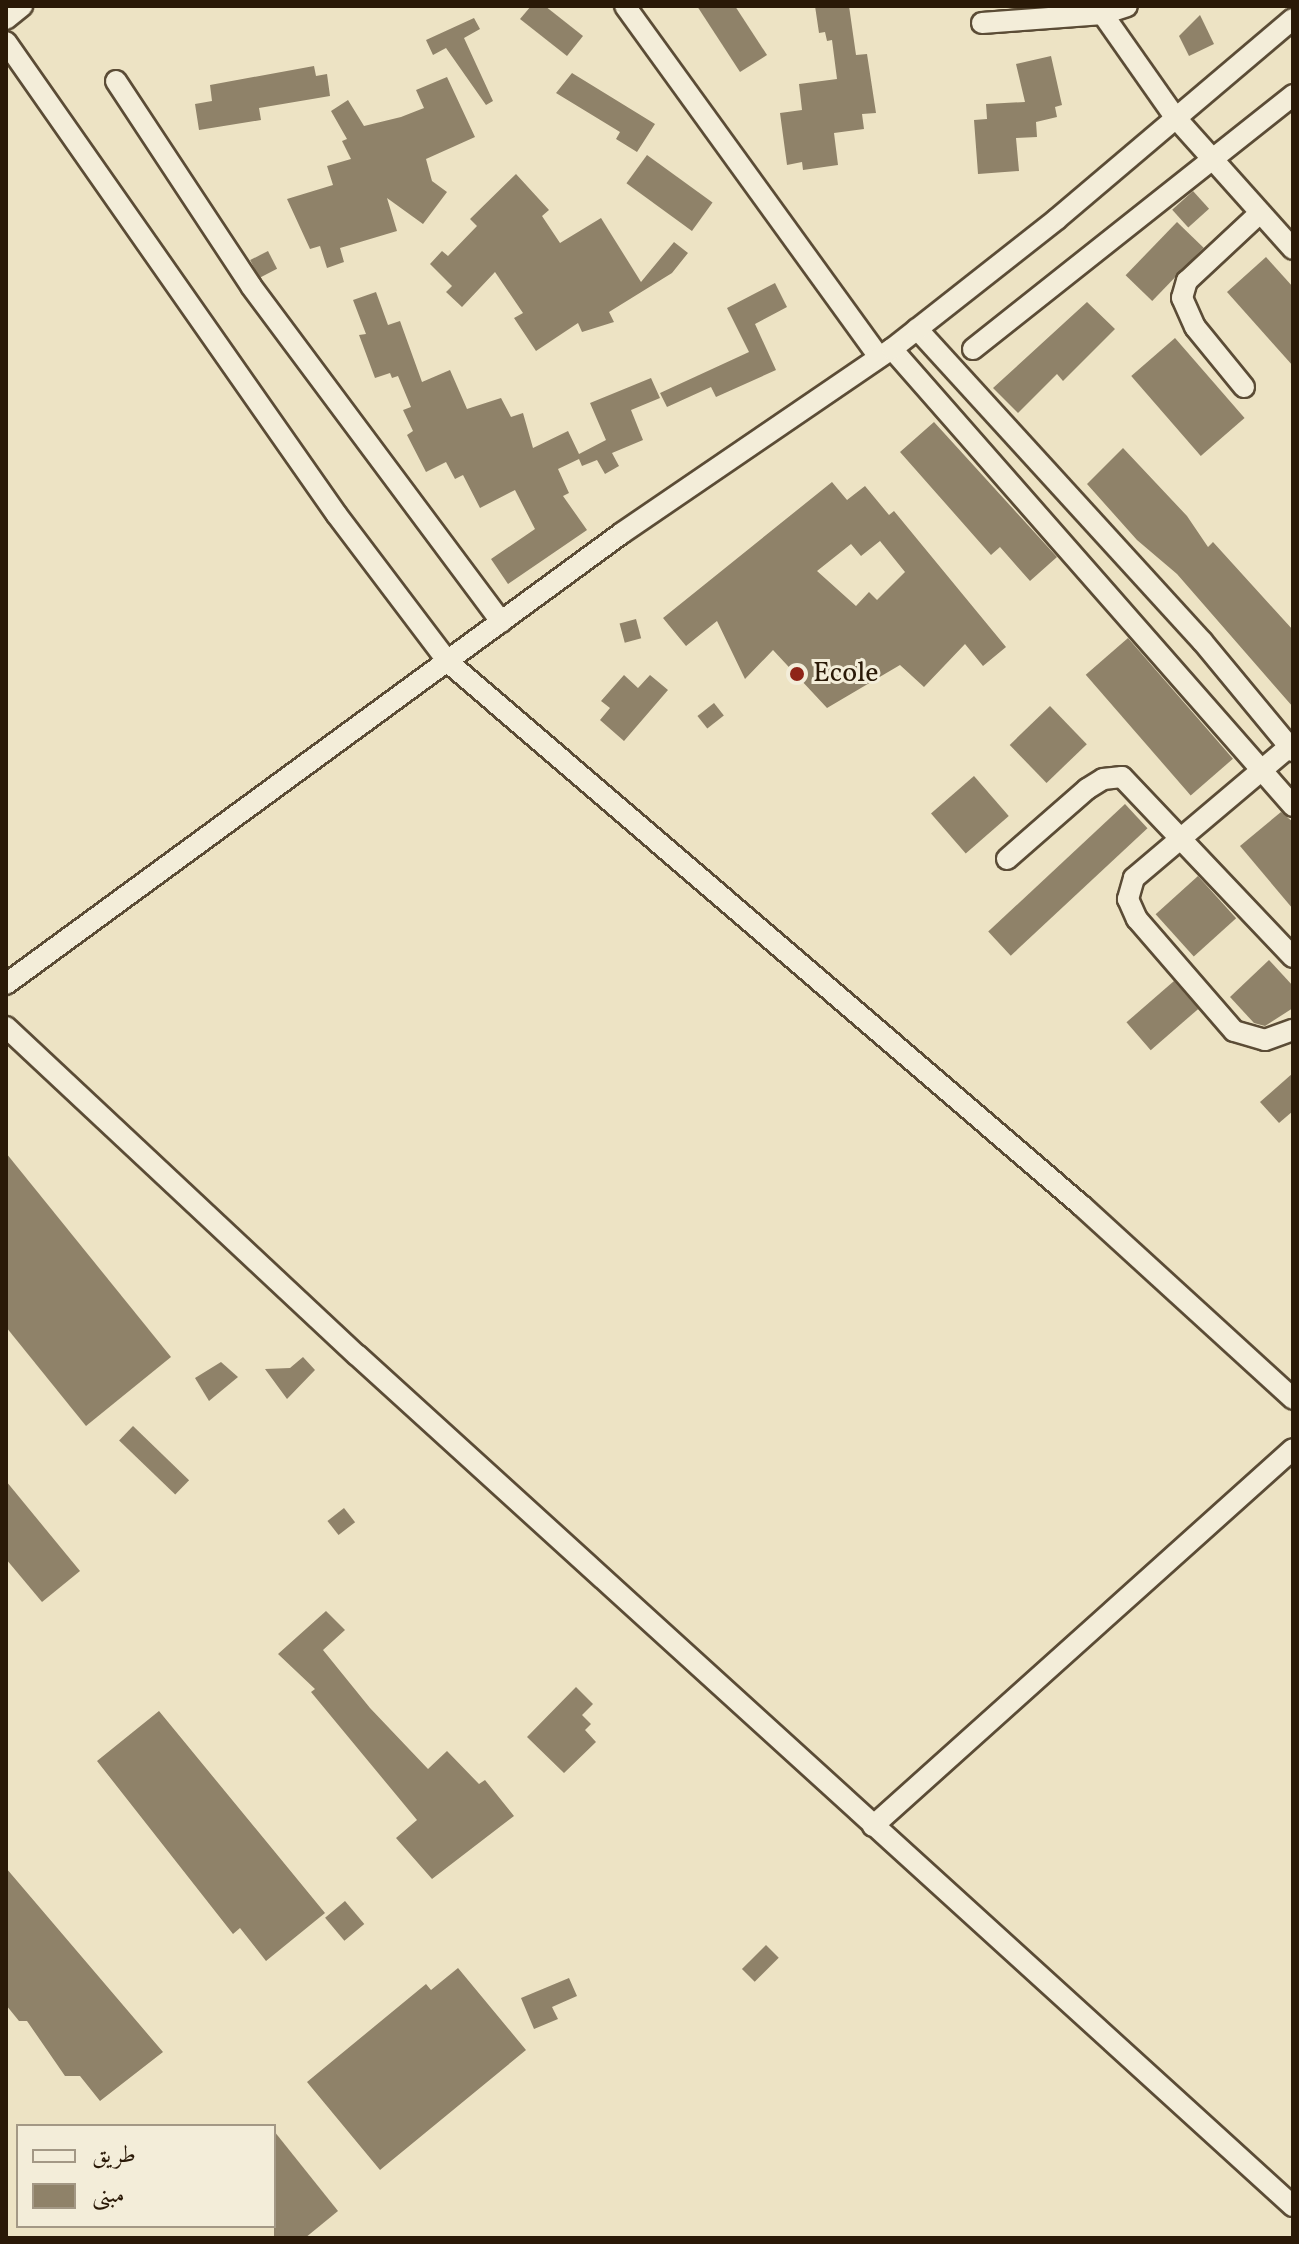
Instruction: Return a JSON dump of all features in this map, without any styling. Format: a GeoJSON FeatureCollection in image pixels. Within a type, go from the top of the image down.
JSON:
{"type":"FeatureCollection","features":[{"type":"Feature","properties":{"kind":"street"},"geometry":{"type":"LineString","coordinates":[[6,19],[22,6]]}},
{"type":"Feature","properties":{"kind":"street"},"geometry":{"type":"LineString","coordinates":[[625,6],[885,353],[1266,769],[1293,806]]}},
{"type":"Feature","properties":{"kind":"street"},"geometry":{"type":"LineString","coordinates":[[982,23],[1127,6]]}},
{"type":"Feature","properties":{"kind":"street"},"geometry":{"type":"LineString","coordinates":[[1100,10],[1175,117],[1293,249]]}},
{"type":"Feature","properties":{"kind":"street"},"geometry":{"type":"LineString","coordinates":[[6,984],[501,622],[885,353],[1293,19]]}},
{"type":"Feature","properties":{"kind":"street"},"geometry":{"type":"LineString","coordinates":[[6,42],[337,515],[448,662],[1070,1196],[1293,1399]]}},
{"type":"Feature","properties":{"kind":"street"},"geometry":{"type":"LineString","coordinates":[[116,81],[251,286],[501,622]]}},
{"type":"Feature","properties":{"kind":"street"},"geometry":{"type":"LineString","coordinates":[[973,349],[1214,161],[1293,95]]}},
{"type":"Feature","properties":{"kind":"street"},"geometry":{"type":"LineString","coordinates":[[1244,387],[1195,327],[1182,298],[1194,273],[1260,213]]}},
{"type":"Feature","properties":{"kind":"street"},"geometry":{"type":"LineString","coordinates":[[917,329],[1202,641],[1291,749],[1130,883],[1128,899],[1137,919],[1234,1031],[1265,1040],[1293,1030]]}},
{"type":"Feature","properties":{"kind":"street"},"geometry":{"type":"LineString","coordinates":[[1007,859],[1087,789],[1113,776],[1130,781],[1293,957]]}},
{"type":"Feature","properties":{"kind":"street"},"geometry":{"type":"LineString","coordinates":[[6,1027],[357,1355],[1293,2206]]}},
{"type":"Feature","properties":{"kind":"street"},"geometry":{"type":"LineString","coordinates":[[873,1826],[1293,1449]]}},
{"type":"Feature","properties":{"kind":"building"},"geometry":{"type":"Polygon","coordinates":[[[531,6],[545,6],[583,36],[567,56],[520,19],[531,6]]]}},
{"type":"Feature","properties":{"kind":"building"},"geometry":{"type":"Polygon","coordinates":[[[697,6],[735,6],[767,55],[740,72],[697,6]]]}},
{"type":"Feature","properties":{"kind":"building"},"geometry":{"type":"Polygon","coordinates":[[[815,6],[849,6],[856,55],[867,54],[876,113],[862,114],[864,129],[834,133],[838,165],[803,170],[802,162],[787,165],[780,113],[802,110],[799,84],[837,79],[832,40],[827,41],[825,32],[819,33],[815,6]]]}},
{"type":"Feature","properties":{"kind":"building"},"geometry":{"type":"Polygon","coordinates":[[[1200,15],[1214,44],[1189,56],[1179,36],[1200,15]]]}},
{"type":"Feature","properties":{"kind":"building"},"geometry":{"type":"Polygon","coordinates":[[[474,18],[480,29],[464,38],[493,101],[486,105],[446,48],[433,55],[426,40],[474,18]]]}},
{"type":"Feature","properties":{"kind":"building"},"geometry":{"type":"Polygon","coordinates":[[[1051,56],[1062,105],[1055,107],[1057,117],[1036,122],[1037,137],[1016,138],[1019,171],[978,174],[974,120],[987,119],[986,104],[1025,102],[1016,64],[1051,56]]]}},
{"type":"Feature","properties":{"kind":"building"},"geometry":{"type":"Polygon","coordinates":[[[314,66],[316,76],[327,74],[330,96],[259,108],[261,120],[199,130],[195,104],[212,101],[210,85],[314,66]]]}},
{"type":"Feature","properties":{"kind":"building"},"geometry":{"type":"Polygon","coordinates":[[[572,73],[655,124],[637,152],[616,139],[620,132],[556,93],[572,73]]]}},
{"type":"Feature","properties":{"kind":"building"},"geometry":{"type":"Polygon","coordinates":[[[447,77],[475,137],[426,159],[432,181],[447,192],[423,224],[387,198],[397,231],[340,248],[344,262],[327,268],[320,246],[310,249],[287,199],[333,185],[327,166],[351,159],[342,141],[347,139],[331,111],[348,100],[364,126],[401,117],[424,108],[416,90],[447,77]]]}},
{"type":"Feature","properties":{"kind":"building"},"geometry":{"type":"Polygon","coordinates":[[[647,155],[713,203],[692,231],[626,183],[647,155]]]}},
{"type":"Feature","properties":{"kind":"building"},"geometry":{"type":"Polygon","coordinates":[[[516,174],[549,210],[542,216],[560,243],[601,218],[641,282],[674,242],[688,253],[672,273],[609,312],[614,322],[582,332],[578,323],[536,351],[514,318],[523,313],[495,272],[462,307],[446,292],[452,286],[430,264],[442,251],[448,256],[477,226],[470,219],[516,174]]]}},
{"type":"Feature","properties":{"kind":"building"},"geometry":{"type":"Polygon","coordinates":[[[1193,191],[1209,209],[1188,228],[1172,210],[1193,191]]]}},
{"type":"Feature","properties":{"kind":"building"},"geometry":{"type":"Polygon","coordinates":[[[1177,222],[1204,248],[1152,301],[1126,275],[1177,222]]]}},
{"type":"Feature","properties":{"kind":"building"},"geometry":{"type":"Polygon","coordinates":[[[268,251],[277,269],[259,278],[250,260],[268,251]]]}},
{"type":"Feature","properties":{"kind":"building"},"geometry":{"type":"Polygon","coordinates":[[[1266,257],[1293,287],[1293,366],[1227,292],[1266,257]]]}},
{"type":"Feature","properties":{"kind":"building"},"geometry":{"type":"Polygon","coordinates":[[[775,283],[787,307],[755,324],[776,370],[716,397],[711,387],[667,407],[660,393],[749,352],[727,308],[775,283]]]}},
{"type":"Feature","properties":{"kind":"building"},"geometry":{"type":"Polygon","coordinates":[[[376,292],[388,325],[400,321],[422,382],[450,370],[467,409],[501,398],[511,417],[523,413],[533,448],[568,431],[579,454],[606,440],[590,403],[651,378],[660,398],[631,410],[643,440],[612,453],[619,466],[605,474],[597,460],[582,466],[579,459],[558,469],[569,493],[563,496],[587,530],[508,584],[491,559],[535,529],[515,490],[480,508],[463,475],[455,479],[446,462],[426,472],[407,435],[413,431],[403,410],[411,407],[398,376],[392,378],[390,373],[375,378],[359,335],[366,334],[353,300],[376,292]]]}},
{"type":"Feature","properties":{"kind":"building"},"geometry":{"type":"Polygon","coordinates":[[[1087,302],[1115,329],[1063,381],[1057,374],[1018,413],[993,388],[1087,302]]]}},
{"type":"Feature","properties":{"kind":"building"},"geometry":{"type":"Polygon","coordinates":[[[1175,338],[1245,418],[1201,456],[1131,376],[1175,338]]]}},
{"type":"Feature","properties":{"kind":"building"},"geometry":{"type":"Polygon","coordinates":[[[934,422],[1057,557],[1030,581],[1000,547],[991,555],[900,452],[934,422]]]}},
{"type":"Feature","properties":{"kind":"building"},"geometry":{"type":"Polygon","coordinates":[[[1123,448],[1187,516],[1208,547],[1213,542],[1293,630],[1293,707],[1177,574],[1137,540],[1087,484],[1123,448]]]}},
{"type":"Feature","properties":{"kind":"building"},"geometry":{"type":"Polygon","coordinates":[[[832,482],[847,500],[865,486],[889,515],[894,511],[1006,647],[983,666],[965,644],[924,687],[900,665],[827,708],[773,650],[745,679],[717,621],[686,646],[663,618],[832,482]],[[880,541],[861,556],[851,544],[817,571],[856,606],[869,592],[877,600],[905,572],[880,541]]]}},
{"type":"Feature","properties":{"kind":"building"},"geometry":{"type":"Polygon","coordinates":[[[636,619],[641,638],[625,643],[620,623],[636,619]]]}},
{"type":"Feature","properties":{"kind":"building"},"geometry":{"type":"Polygon","coordinates":[[[1128,638],[1233,759],[1191,795],[1086,675],[1128,638]]]}},
{"type":"Feature","properties":{"kind":"building"},"geometry":{"type":"Polygon","coordinates":[[[624,675],[638,688],[650,675],[668,690],[624,741],[600,720],[610,708],[601,701],[624,675]]]}},
{"type":"Feature","properties":{"kind":"building"},"geometry":{"type":"Polygon","coordinates":[[[714,703],[724,716],[707,729],[697,716],[714,703]]]}},
{"type":"Feature","properties":{"kind":"building"},"geometry":{"type":"Polygon","coordinates":[[[1050,706],[1087,744],[1047,783],[1010,745],[1050,706]]]}},
{"type":"Feature","properties":{"kind":"building"},"geometry":{"type":"Polygon","coordinates":[[[974,776],[1009,816],[966,853],[931,813],[974,776]]]}},
{"type":"Feature","properties":{"kind":"building"},"geometry":{"type":"Polygon","coordinates":[[[1125,804],[1148,828],[1011,956],[988,932],[1125,804]]]}},
{"type":"Feature","properties":{"kind":"building"},"geometry":{"type":"Polygon","coordinates":[[[1281,812],[1293,822],[1293,909],[1240,846],[1281,812]]]}},
{"type":"Feature","properties":{"kind":"building"},"geometry":{"type":"Polygon","coordinates":[[[1198,876],[1236,918],[1194,956],[1156,914],[1198,876]]]}},
{"type":"Feature","properties":{"kind":"building"},"geometry":{"type":"Polygon","coordinates":[[[1269,960],[1293,986],[1293,1008],[1265,1026],[1254,1023],[1230,997],[1269,960]]]}},
{"type":"Feature","properties":{"kind":"building"},"geometry":{"type":"Polygon","coordinates":[[[1174,981],[1198,1009],[1151,1050],[1126,1022],[1174,981]]]}},
{"type":"Feature","properties":{"kind":"building"},"geometry":{"type":"Polygon","coordinates":[[[1293,1073],[1293,1111],[1279,1123],[1260,1102],[1293,1073]]]}},
{"type":"Feature","properties":{"kind":"building"},"geometry":{"type":"Polygon","coordinates":[[[6,1153],[171,1357],[86,1426],[6,1327],[6,1153]]]}},
{"type":"Feature","properties":{"kind":"building"},"geometry":{"type":"Polygon","coordinates":[[[303,1357],[315,1370],[287,1399],[265,1369],[290,1368],[303,1357]]]}},
{"type":"Feature","properties":{"kind":"building"},"geometry":{"type":"Polygon","coordinates":[[[221,1362],[238,1377],[209,1401],[195,1378],[221,1362]]]}},
{"type":"Feature","properties":{"kind":"building"},"geometry":{"type":"Polygon","coordinates":[[[133,1426],[189,1480],[175,1495],[119,1440],[133,1426]]]}},
{"type":"Feature","properties":{"kind":"building"},"geometry":{"type":"Polygon","coordinates":[[[6,1481],[80,1571],[42,1602],[6,1559],[6,1481]]]}},
{"type":"Feature","properties":{"kind":"building"},"geometry":{"type":"Polygon","coordinates":[[[344,1508],[355,1522],[339,1535],[327,1521],[344,1508]]]}},
{"type":"Feature","properties":{"kind":"building"},"geometry":{"type":"Polygon","coordinates":[[[326,1611],[345,1630],[323,1650],[370,1708],[428,1769],[447,1751],[479,1784],[485,1780],[514,1816],[432,1879],[396,1838],[417,1820],[311,1692],[315,1689],[278,1654],[326,1611]]]}},
{"type":"Feature","properties":{"kind":"building"},"geometry":{"type":"Polygon","coordinates":[[[576,1687],[593,1704],[582,1715],[591,1724],[585,1730],[596,1742],[564,1773],[527,1737],[576,1687]]]}},
{"type":"Feature","properties":{"kind":"building"},"geometry":{"type":"Polygon","coordinates":[[[159,1711],[325,1913],[266,1961],[240,1928],[233,1934],[97,1761],[159,1711]]]}},
{"type":"Feature","properties":{"kind":"building"},"geometry":{"type":"Polygon","coordinates":[[[6,1868],[163,2052],[100,2101],[80,2076],[65,2076],[27,2021],[19,2021],[6,2005],[6,1868]]]}},
{"type":"Feature","properties":{"kind":"building"},"geometry":{"type":"Polygon","coordinates":[[[345,1901],[364,1924],[344,1941],[325,1918],[345,1901]]]}},
{"type":"Feature","properties":{"kind":"building"},"geometry":{"type":"Polygon","coordinates":[[[766,1945],[779,1958],[755,1982],[742,1969],[766,1945]]]}},
{"type":"Feature","properties":{"kind":"building"},"geometry":{"type":"Polygon","coordinates":[[[458,1968],[526,2050],[380,2170],[307,2082],[426,1984],[431,1990],[458,1968]]]}},
{"type":"Feature","properties":{"kind":"building"},"geometry":{"type":"Polygon","coordinates":[[[569,1978],[577,1996],[552,2007],[558,2019],[534,2029],[521,1998],[569,1978]]]}},
{"type":"Feature","properties":{"kind":"building"},"geometry":{"type":"Polygon","coordinates":[[[276,2134],[338,2211],[305,2238],[274,2238],[276,2134]]]}},
{"type":"Feature","properties":{"kind":"place","name":"Ecole"},"geometry":{"type":"Point","coordinates":[797,674]}}]}
